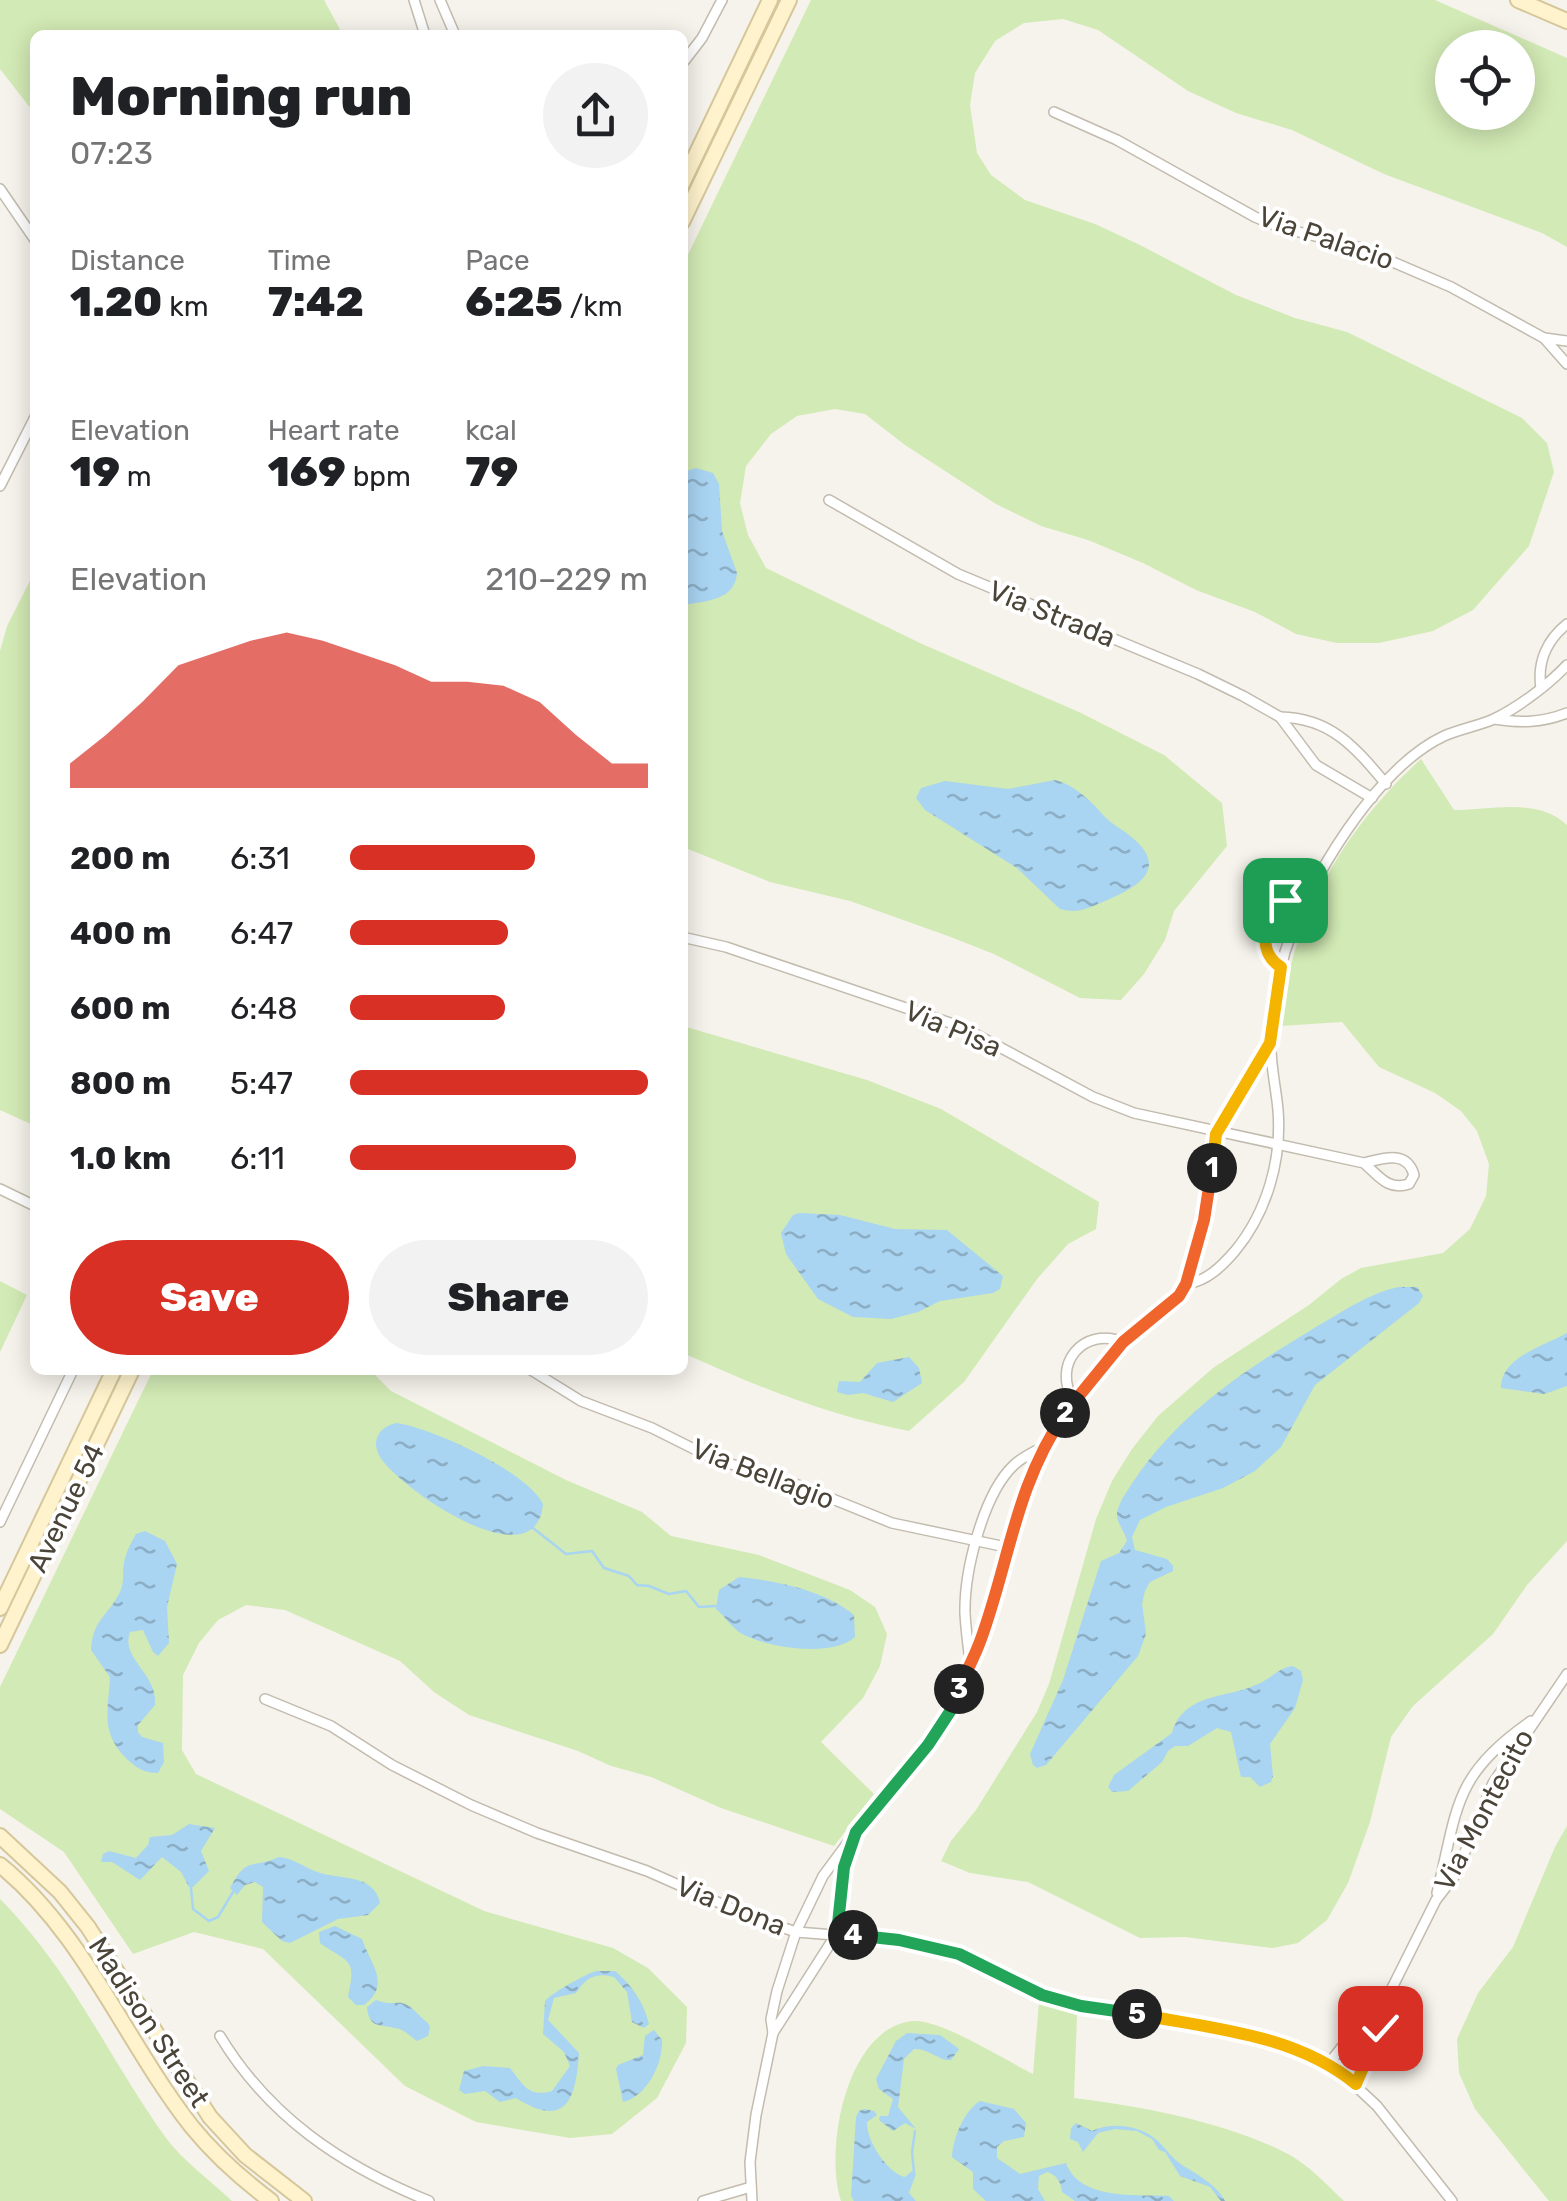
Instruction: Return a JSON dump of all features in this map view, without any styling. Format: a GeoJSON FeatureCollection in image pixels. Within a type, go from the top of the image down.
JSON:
{"type":"FeatureCollection","features":[{"type":"Feature","properties":{"kind":"street"},"geometry":{"type":"LineString","coordinates":[[414,0],[423,30]]}},
{"type":"Feature","properties":{"kind":"street"},"geometry":{"type":"LineString","coordinates":[[440,0],[453,30]]}},
{"type":"Feature","properties":{"kind":"street"},"geometry":{"type":"LineString","coordinates":[[688,56],[722,0]]}},
{"type":"Feature","properties":{"kind":"street"},"geometry":{"type":"LineString","coordinates":[[688,171],[770,0]]}},
{"type":"Feature","properties":{"kind":"street"},"geometry":{"type":"LineString","coordinates":[[688,210],[789,0]]}},
{"type":"Feature","properties":{"kind":"street"},"geometry":{"type":"LineString","coordinates":[[1518,0],[1567,22]]}},
{"type":"Feature","properties":{"kind":"street","name":"Via Palacio"},"geometry":{"type":"LineString","coordinates":[[1054,112],[1117,140],[1255,217],[1401,263],[1544,338],[1567,341]]}},
{"type":"Feature","properties":{"kind":"street"},"geometry":{"type":"LineString","coordinates":[[0,188],[30,233]]}},
{"type":"Feature","properties":{"kind":"street","name":"Via Palacio"},"geometry":{"type":"LineString","coordinates":[[1544,338],[1567,364]]}},
{"type":"Feature","properties":{"kind":"street"},"geometry":{"type":"LineString","coordinates":[[0,486],[30,426]]}},
{"type":"Feature","properties":{"kind":"street","name":"Via Strada"},"geometry":{"type":"LineString","coordinates":[[830,500],[958,574],[1198,674],[1280,717],[1304,718],[1331,730],[1358,750],[1386,784]]}},
{"type":"Feature","properties":{"kind":"street"},"geometry":{"type":"LineString","coordinates":[[1541,688],[1538,672],[1543,655],[1556,633],[1567,624]]}},
{"type":"Feature","properties":{"kind":"street"},"geometry":{"type":"LineString","coordinates":[[1186,1284],[1198,1282],[1223,1265],[1254,1228],[1270,1192],[1278,1115],[1270,1043],[1281,967],[1309,895],[1338,842],[1412,755],[1443,736],[1494,718],[1541,688],[1567,665]]}},
{"type":"Feature","properties":{"kind":"street"},"geometry":{"type":"LineString","coordinates":[[1494,718],[1522,723],[1567,714]]}},
{"type":"Feature","properties":{"kind":"street","name":"Via Strada"},"geometry":{"type":"LineString","coordinates":[[1280,717],[1316,765],[1372,798]]}},
{"type":"Feature","properties":{"kind":"street"},"geometry":{"type":"LineString","coordinates":[[1281,967],[1270,958],[1267,949],[1265,937],[1270,918],[1285,900],[1294,895],[1309,895]]}},
{"type":"Feature","properties":{"kind":"street","name":"Via Pisa"},"geometry":{"type":"LineString","coordinates":[[688,939],[726,947],[951,1023],[1093,1097],[1134,1113],[1216,1134],[1364,1163]]}},
{"type":"Feature","properties":{"kind":"street"},"geometry":{"type":"LineString","coordinates":[[752,2201],[750,2162],[756,2115],[777,1991],[796,1932],[823,1876],[928,1745],[951,1710],[981,1640],[1006,1547],[1043,1446],[1123,1342],[1179,1296],[1186,1284],[1204,1220],[1216,1134],[1270,1043]]}},
{"type":"Feature","properties":{"kind":"street"},"geometry":{"type":"LineString","coordinates":[[1401,1158],[1413,1168],[1414,1175],[1409,1184],[1396,1187],[1388,1185],[1364,1163],[1401,1158]]}},
{"type":"Feature","properties":{"kind":"street"},"geometry":{"type":"LineString","coordinates":[[0,1189],[30,1204]]}},
{"type":"Feature","properties":{"kind":"street"},"geometry":{"type":"LineString","coordinates":[[1074,1401],[1065,1379],[1066,1366],[1079,1346],[1103,1337],[1123,1342]]}},
{"type":"Feature","properties":{"kind":"street"},"geometry":{"type":"LineString","coordinates":[[0,1522],[71,1375]]}},
{"type":"Feature","properties":{"kind":"street","name":"Avenue 54"},"geometry":{"type":"LineString","coordinates":[[0,1608],[112,1375]]}},
{"type":"Feature","properties":{"kind":"street","name":"Avenue 54"},"geometry":{"type":"LineString","coordinates":[[0,1645],[130,1375]]}},
{"type":"Feature","properties":{"kind":"street","name":"Via Bellagio"},"geometry":{"type":"LineString","coordinates":[[538,1375],[581,1401],[652,1428],[714,1459],[788,1481],[892,1523],[1006,1547]]}},
{"type":"Feature","properties":{"kind":"street"},"geometry":{"type":"LineString","coordinates":[[970,1663],[965,1611],[978,1540],[997,1485],[1015,1464],[1043,1446]]}},
{"type":"Feature","properties":{"kind":"street","name":"Via Montecito"},"geometry":{"type":"LineString","coordinates":[[1356,2084],[1380,2028],[1383,2006],[1436,1900],[1456,1874],[1480,1808],[1533,1720],[1567,1674]]}},
{"type":"Feature","properties":{"kind":"street","name":"Via Dona"},"geometry":{"type":"LineString","coordinates":[[266,1699],[331,1726],[471,1806],[647,1871],[748,1916],[796,1932],[899,1940],[959,1954],[1042,1995],[1081,2006],[1281,2042],[1330,2062],[1356,2084],[1452,2201]]}},
{"type":"Feature","properties":{"kind":"street","name":"Via Montecito"},"geometry":{"type":"LineString","coordinates":[[1436,1900],[1461,1794],[1496,1745],[1533,1720]]}},
{"type":"Feature","properties":{"kind":"street"},"geometry":{"type":"LineString","coordinates":[[772,2034],[837,1933],[844,1867],[856,1832]]}},
{"type":"Feature","properties":{"kind":"street","name":"Madison Street"},"geometry":{"type":"LineString","coordinates":[[0,1836],[49,1881],[88,1928],[210,2116],[246,2155],[304,2201]]}},
{"type":"Feature","properties":{"kind":"street","name":"Madison Street"},"geometry":{"type":"LineString","coordinates":[[0,1865],[42,1906],[70,1941],[194,2130],[271,2201]]}},
{"type":"Feature","properties":{"kind":"street","name":"Via Montecito"},"geometry":{"type":"LineString","coordinates":[[1330,2062],[1364,2019],[1383,2006]]}},
{"type":"Feature","properties":{"kind":"street"},"geometry":{"type":"LineString","coordinates":[[220,2036],[255,2087],[296,2126],[335,2156],[378,2180],[429,2201]]}},
{"type":"Feature","properties":{"kind":"street"},"geometry":{"type":"LineString","coordinates":[[703,2201],[751,2187]]}},
{"type":"Feature","properties":{"kind":"green space"},"geometry":{"type":"Polygon","coordinates":[[[0,0],[324,0],[340,30],[30,30],[30,108],[0,69],[0,0]]]}},
{"type":"Feature","properties":{"kind":"green space"},"geometry":{"type":"Polygon","coordinates":[[[811,0],[1435,0],[1503,30],[1435,30],[1435,130],[1535,130],[1535,44],[1567,58],[1567,247],[1542,233],[1384,174],[1292,130],[1236,113],[1188,91],[1098,30],[1063,19],[1024,23],[995,41],[975,73],[970,105],[977,153],[991,175],[1025,200],[1095,224],[1236,295],[1295,318],[1347,332],[1522,418],[1547,443],[1554,472],[1529,546],[1473,610],[1433,631],[1379,643],[1337,643],[1296,634],[1143,563],[1041,526],[996,504],[865,414],[835,409],[797,416],[771,434],[746,466],[740,503],[748,535],[766,568],[1164,755],[1222,803],[1227,846],[1174,911],[1165,940],[1144,974],[1121,1000],[1080,998],[994,954],[850,901],[770,882],[688,849],[688,255],[811,0]]]}},
{"type":"Feature","properties":{"kind":"green space"},"geometry":{"type":"Polygon","coordinates":[[[30,581],[30,1124],[0,1110],[0,651],[7,626],[30,581]]]}},
{"type":"Feature","properties":{"kind":"green space"},"geometry":{"type":"Polygon","coordinates":[[[1421,759],[1454,810],[1528,808],[1555,816],[1567,825],[1567,1541],[1527,1585],[1493,1634],[1413,1706],[1391,1737],[1370,1822],[1348,1883],[1327,1920],[1298,1943],[1273,1948],[1185,1937],[1140,1938],[1028,1882],[970,1873],[941,1861],[1037,1712],[1049,1684],[1096,1519],[1112,1481],[1158,1416],[1213,1368],[1309,1305],[1341,1279],[1361,1268],[1443,1253],[1470,1229],[1486,1196],[1489,1164],[1477,1131],[1461,1111],[1435,1093],[1379,1067],[1342,1022],[1281,1026],[1295,950],[1325,879],[1368,815],[1421,759]]]}},
{"type":"Feature","properties":{"kind":"green space"},"geometry":{"type":"Polygon","coordinates":[[[688,1027],[867,1080],[941,1109],[1099,1202],[1096,1229],[1068,1244],[1037,1279],[964,1382],[909,1431],[793,1399],[688,1355],[688,1027]]]}},
{"type":"Feature","properties":{"kind":"green space"},"geometry":{"type":"Polygon","coordinates":[[[0,1281],[27,1295],[0,1352],[0,1281]]]}},
{"type":"Feature","properties":{"kind":"green space"},"geometry":{"type":"Polygon","coordinates":[[[151,1375],[375,1375],[391,1391],[566,1480],[642,1512],[671,1536],[759,1555],[850,1590],[875,1607],[887,1634],[880,1666],[863,1698],[821,1742],[874,1794],[834,1846],[721,1808],[651,1777],[469,1715],[434,1692],[400,1661],[285,1610],[246,1605],[218,1620],[199,1643],[183,1675],[182,1750],[196,1774],[484,1911],[613,1948],[648,1968],[687,2007],[686,2043],[657,2098],[612,2134],[570,2138],[476,2122],[405,2086],[263,1949],[194,1932],[133,1954],[64,1852],[0,1809],[0,1687],[151,1375]]]}},
{"type":"Feature","properties":{"kind":"green space"},"geometry":{"type":"Polygon","coordinates":[[[1567,1826],[1567,2201],[1549,2201],[1475,2109],[1459,2073],[1457,2039],[1478,1993],[1513,1947],[1567,1826]]]}},
{"type":"Feature","properties":{"kind":"green space"},"geometry":{"type":"Polygon","coordinates":[[[0,1899],[49,1956],[166,2138],[232,2201],[0,2201],[0,1899]]]}},
{"type":"Feature","properties":{"kind":"green space"},"geometry":{"type":"Polygon","coordinates":[[[1039,2002],[1077,2014],[1074,2098],[1182,2117],[1261,2141],[1301,2162],[1344,2201],[841,2201],[836,2179],[839,2123],[857,2067],[872,2044],[891,2028],[914,2021],[926,2022],[956,2033],[1033,2074],[1039,2002]]]}},
{"type":"Feature","properties":{"kind":"water"},"geometry":{"type":"Polygon","coordinates":[[[696,468],[713,473],[719,484],[722,531],[737,573],[725,594],[688,604],[688,470],[696,468]]]}},
{"type":"Feature","properties":{"kind":"water"},"geometry":{"type":"Polygon","coordinates":[[[1055,780],[1083,795],[1132,838],[1149,862],[1142,879],[1134,886],[1083,910],[1060,909],[1017,868],[925,810],[916,798],[921,788],[945,781],[1008,789],[1055,780]]]}},
{"type":"Feature","properties":{"kind":"water"},"geometry":{"type":"Polygon","coordinates":[[[793,1215],[840,1215],[895,1229],[947,1230],[1003,1276],[1000,1289],[940,1301],[891,1319],[853,1317],[818,1299],[786,1254],[781,1233],[793,1215]]]}},
{"type":"Feature","properties":{"kind":"water"},"geometry":{"type":"Polygon","coordinates":[[[1398,1287],[1417,1287],[1423,1296],[1315,1385],[1281,1447],[1255,1471],[1223,1488],[1140,1520],[1132,1537],[1135,1550],[1167,1559],[1173,1571],[1150,1582],[1145,1591],[1142,1603],[1146,1634],[1138,1656],[1046,1765],[1033,1765],[1030,1754],[1063,1680],[1101,1561],[1119,1553],[1127,1541],[1117,1516],[1120,1504],[1153,1455],[1194,1412],[1240,1376],[1345,1310],[1398,1287]]]}},
{"type":"Feature","properties":{"kind":"water"},"geometry":{"type":"Polygon","coordinates":[[[1567,1333],[1567,1386],[1544,1394],[1501,1388],[1503,1377],[1516,1360],[1567,1333]]]}},
{"type":"Feature","properties":{"kind":"water"},"geometry":{"type":"Polygon","coordinates":[[[909,1357],[919,1368],[922,1383],[893,1402],[863,1393],[837,1392],[839,1381],[860,1382],[877,1363],[909,1357]]]}},
{"type":"Feature","properties":{"kind":"water"},"geometry":{"type":"Polygon","coordinates":[[[397,1423],[478,1453],[518,1478],[543,1504],[535,1526],[517,1534],[494,1532],[466,1522],[413,1489],[377,1451],[378,1435],[397,1423]]]}},
{"type":"Feature","properties":{"kind":"water"},"geometry":{"type":"Polygon","coordinates":[[[145,1531],[165,1541],[177,1564],[167,1607],[169,1643],[158,1656],[143,1630],[130,1632],[128,1642],[154,1694],[155,1705],[138,1725],[138,1732],[163,1743],[164,1762],[158,1773],[136,1766],[114,1742],[107,1712],[110,1677],[91,1650],[98,1625],[121,1590],[129,1548],[136,1534],[145,1531]]]}},
{"type":"Feature","properties":{"kind":"water"},"geometry":{"type":"Polygon","coordinates":[[[739,1577],[784,1584],[829,1599],[854,1615],[855,1637],[815,1649],[750,1638],[716,1609],[719,1590],[739,1577]]]}},
{"type":"Feature","properties":{"kind":"water"},"geometry":{"type":"Polygon","coordinates":[[[1293,1666],[1301,1671],[1303,1680],[1295,1708],[1270,1744],[1271,1782],[1260,1787],[1250,1777],[1241,1777],[1231,1732],[1217,1728],[1188,1746],[1175,1746],[1128,1791],[1112,1792],[1108,1787],[1114,1775],[1172,1733],[1186,1710],[1196,1703],[1246,1689],[1293,1666]]]}},
{"type":"Feature","properties":{"kind":"water"},"geometry":{"type":"Polygon","coordinates":[[[189,1824],[215,1828],[201,1851],[209,1871],[193,1887],[162,1857],[140,1880],[112,1862],[101,1862],[103,1854],[109,1851],[136,1858],[150,1837],[172,1835],[189,1824]]]}},
{"type":"Feature","properties":{"kind":"water"},"geometry":{"type":"Polygon","coordinates":[[[279,1857],[317,1872],[363,1882],[376,1893],[380,1903],[368,1915],[338,1919],[290,1943],[282,1941],[262,1922],[263,1887],[255,1882],[245,1885],[237,1895],[230,1888],[246,1867],[279,1857]]]}},
{"type":"Feature","properties":{"kind":"water"},"geometry":{"type":"Polygon","coordinates":[[[335,1926],[362,1939],[374,1965],[377,1990],[364,2005],[356,2005],[348,1997],[352,1975],[348,1963],[320,1943],[319,1932],[335,1926]]]}},
{"type":"Feature","properties":{"kind":"water"},"geometry":{"type":"Polygon","coordinates":[[[596,1971],[615,1971],[621,1976],[641,2002],[649,2024],[644,2028],[632,2022],[627,1992],[614,1977],[592,1978],[576,1993],[554,1998],[548,2020],[579,2053],[575,2085],[565,2105],[546,2111],[516,2098],[500,2102],[485,2091],[465,2094],[459,2090],[464,2071],[483,2066],[510,2068],[532,2091],[552,2091],[570,2066],[564,2052],[543,2034],[545,2001],[596,1971]]]}},
{"type":"Feature","properties":{"kind":"water"},"geometry":{"type":"Polygon","coordinates":[[[376,2000],[407,2005],[428,2024],[428,2036],[417,2041],[401,2030],[372,2022],[367,2007],[376,2000]]]}},
{"type":"Feature","properties":{"kind":"water"},"geometry":{"type":"Polygon","coordinates":[[[654,2030],[662,2040],[656,2069],[639,2093],[623,2102],[616,2069],[643,2055],[645,2036],[654,2030]]]}},
{"type":"Feature","properties":{"kind":"water"},"geometry":{"type":"Polygon","coordinates":[[[907,2033],[940,2035],[959,2049],[951,2060],[914,2049],[904,2059],[898,2107],[916,2129],[905,2123],[893,2131],[879,2120],[880,2116],[888,2116],[893,2099],[879,2089],[876,2079],[896,2041],[907,2033]]]}},
{"type":"Feature","properties":{"kind":"water"},"geometry":{"type":"Polygon","coordinates":[[[980,2101],[1014,2109],[1026,2123],[1024,2137],[1004,2141],[997,2147],[997,2158],[1020,2174],[1066,2163],[1083,2184],[1096,2190],[1169,2196],[1174,2201],[1075,2201],[1062,2192],[1058,2179],[1047,2172],[1039,2176],[1038,2189],[1045,2201],[986,2201],[973,2189],[973,2172],[952,2157],[960,2126],[980,2101]]]}},
{"type":"Feature","properties":{"kind":"water"},"geometry":{"type":"Polygon","coordinates":[[[865,2109],[877,2115],[867,2122],[868,2129],[885,2163],[905,2177],[912,2171],[916,2174],[909,2193],[916,2201],[854,2201],[851,2196],[856,2117],[865,2109]]]}},
{"type":"Feature","properties":{"kind":"water"},"geometry":{"type":"Polygon","coordinates":[[[1076,2123],[1092,2131],[1115,2126],[1147,2133],[1178,2162],[1212,2185],[1225,2201],[1210,2187],[1180,2176],[1165,2152],[1137,2131],[1115,2129],[1098,2133],[1083,2152],[1078,2142],[1070,2139],[1076,2123]]]}},
{"type":"Feature","properties":{"kind":"waterway"},"geometry":{"type":"LineString","coordinates":[[533,1528],[566,1554],[592,1551],[604,1568],[629,1576],[637,1585],[669,1594],[686,1591],[699,1607],[716,1606]]}},
{"type":"Feature","properties":{"kind":"waterway"},"geometry":{"type":"LineString","coordinates":[[191,1888],[193,1909],[209,1921],[218,1917],[233,1892]]}},
{"type":"Feature","properties":{"kind":"waterway"},"geometry":{"type":"LineString","coordinates":[[914,2172],[915,2131]]}},
{"type":"Feature","properties":{"kind":"route"},"geometry":{"type":"LineString","coordinates":[[1285,900],[1270,918],[1265,937],[1270,958],[1281,967],[1270,1043],[1216,1134],[1204,1220],[1186,1284],[1179,1296],[1123,1342],[1043,1446],[1016,1514],[981,1640],[951,1710],[928,1745],[856,1832],[844,1867],[837,1933],[899,1940],[959,1954],[1022,1988],[1081,2006],[1281,2042],[1330,2062],[1356,2084],[1380,2028]]}}]}
